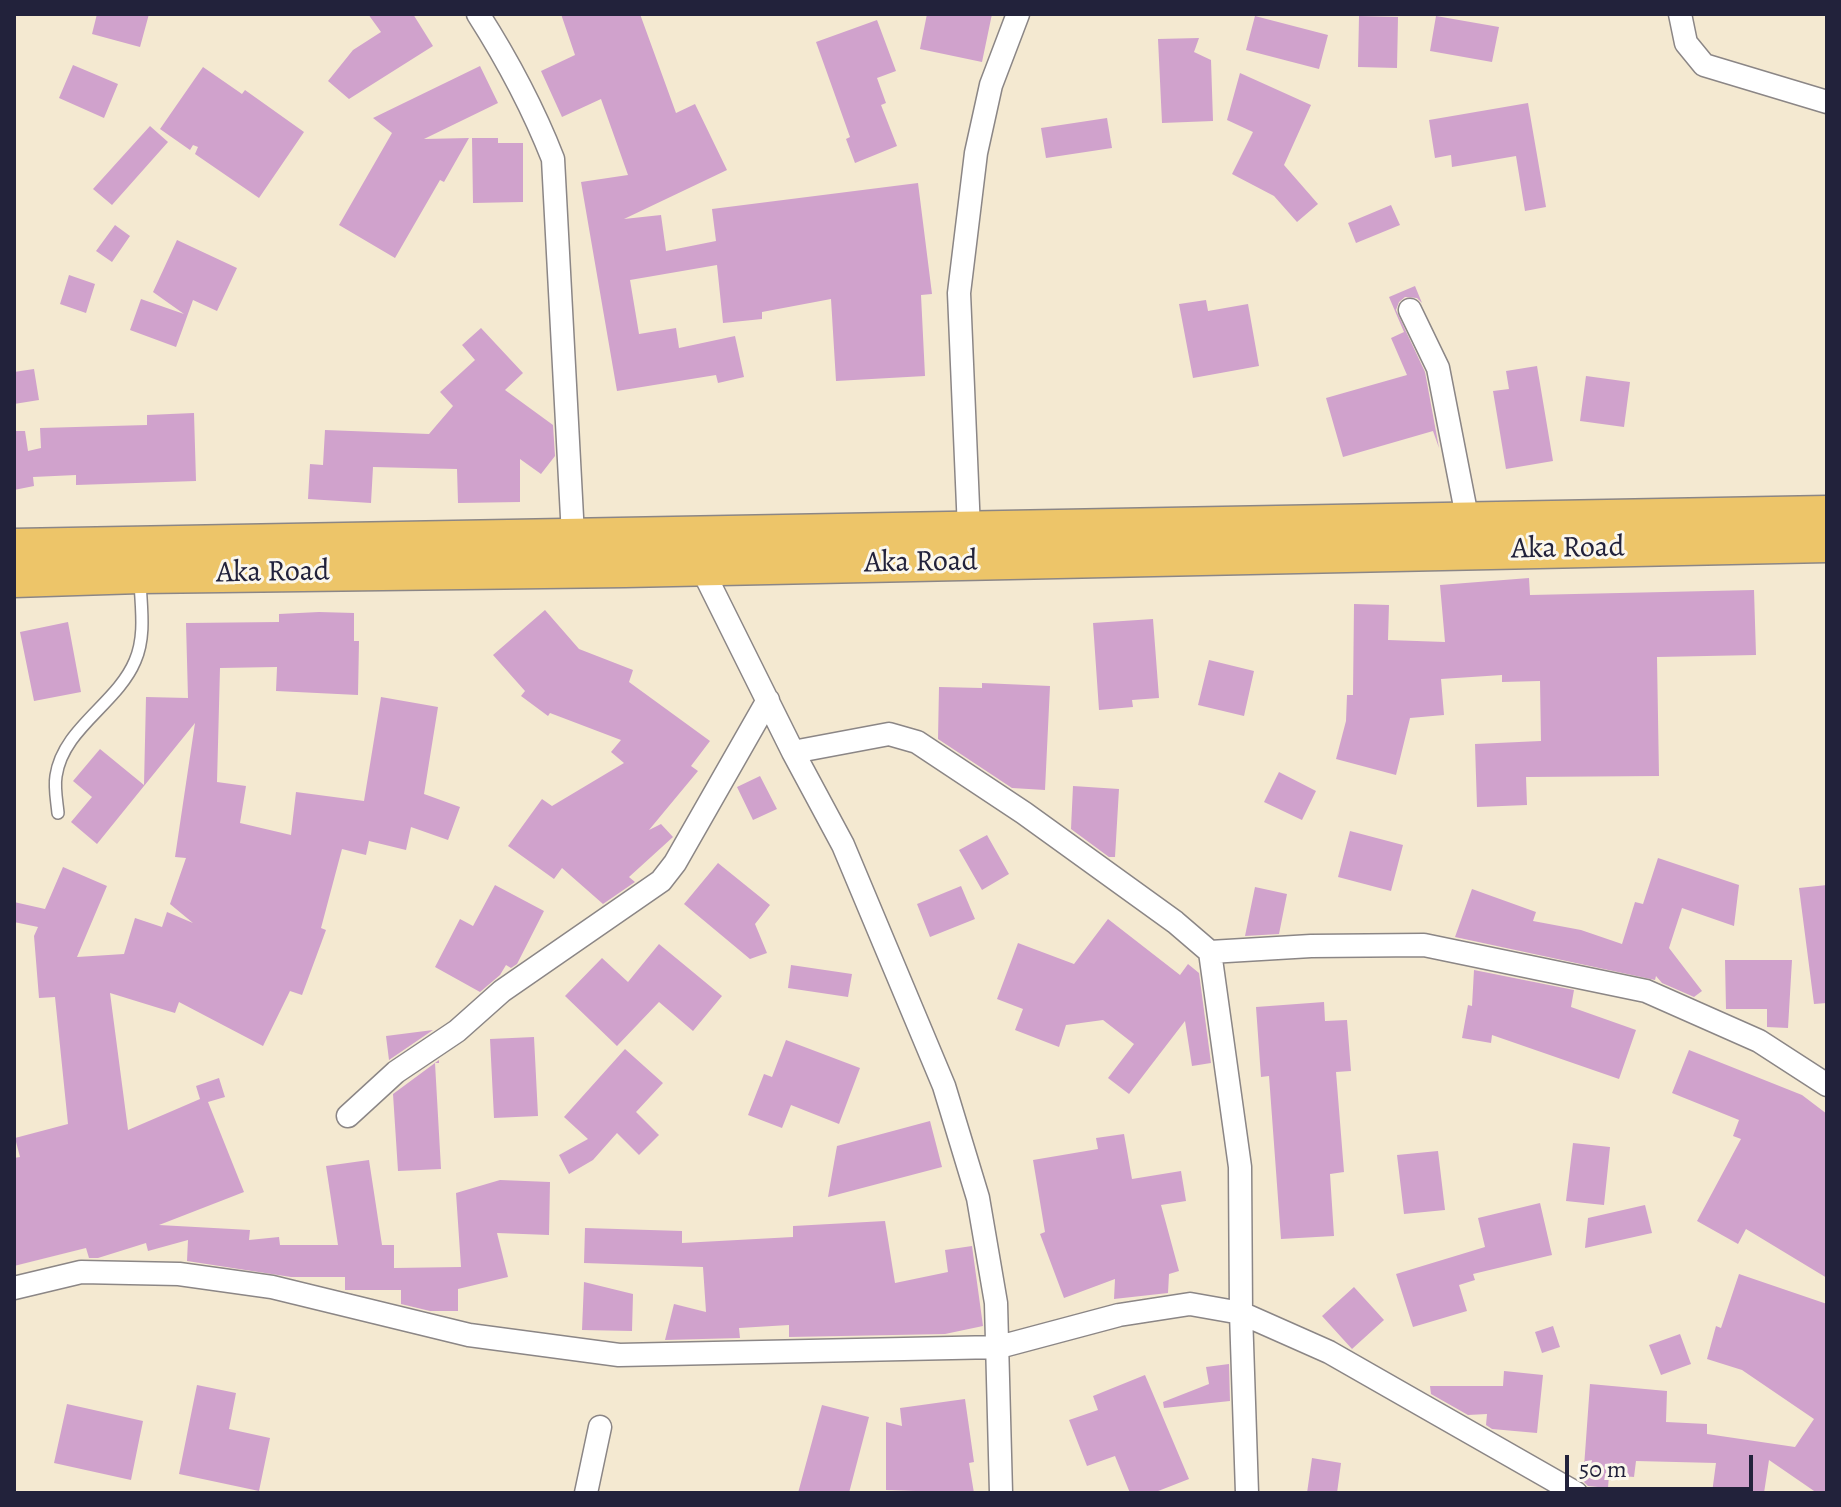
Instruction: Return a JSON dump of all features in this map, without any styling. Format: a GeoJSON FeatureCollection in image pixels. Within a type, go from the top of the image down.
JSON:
{"type":"FeatureCollection","features":[{"type":"Feature","properties":{"kind":"main road","name":"Aka Road"},"geometry":{"type":"LineString","coordinates":[[14,547],[1827,514]]}},
{"type":"Feature","properties":{"kind":"main road","name":"Aka Road"},"geometry":{"type":"LineString","coordinates":[[14,579],[1827,544]]}},
{"type":"Feature","properties":{"kind":"street"},"geometry":{"type":"LineString","coordinates":[[478,14],[537,117],[553,159],[573,536]]}},
{"type":"Feature","properties":{"kind":"street"},"geometry":{"type":"LineString","coordinates":[[969,530],[959,293],[982,126],[991,85],[1018,14]]}},
{"type":"Feature","properties":{"kind":"street"},"geometry":{"type":"LineString","coordinates":[[1680,14],[1686,43],[1704,65],[1827,102]]}},
{"type":"Feature","properties":{"kind":"street"},"geometry":{"type":"LineString","coordinates":[[1410,310],[1438,368],[1468,522]]}},
{"type":"Feature","properties":{"kind":"street"},"geometry":{"type":"LineString","coordinates":[[701,567],[843,845],[944,1086],[978,1198],[996,1303],[1001,1493]]}},
{"type":"Feature","properties":{"kind":"street"},"geometry":{"type":"LineString","coordinates":[[348,1116],[396,1072],[457,1031],[502,991],[661,881],[675,863],[768,700]]}},
{"type":"Feature","properties":{"kind":"street"},"geometry":{"type":"LineString","coordinates":[[793,752],[889,734],[917,742],[1100,867],[1210,952],[1240,1167],[1247,1493]]}},
{"type":"Feature","properties":{"kind":"street"},"geometry":{"type":"LineString","coordinates":[[1210,952],[1311,946],[1424,945],[1646,991],[1759,1041],[1827,1085]]}},
{"type":"Feature","properties":{"kind":"street"},"geometry":{"type":"LineString","coordinates":[[14,1288],[81,1272],[179,1274],[272,1287],[469,1335],[619,1355],[999,1347],[1119,1315],[1190,1304],[1241,1313],[1329,1352],[1576,1493]]}},
{"type":"Feature","properties":{"kind":"street"},"geometry":{"type":"LineString","coordinates":[[586,1493],[600,1427]]}},
{"type":"Feature","properties":{"kind":"lane"},"geometry":{"type":"LineString","coordinates":[[58,813],[56,777],[65,747],[117,689],[135,661],[142,635],[140,575]]}},
{"type":"Feature","properties":{"kind":"building"},"geometry":{"type":"Polygon","coordinates":[[[97,14],[149,14],[140,47],[92,34],[97,14]]]}},
{"type":"Feature","properties":{"kind":"building"},"geometry":{"type":"Polygon","coordinates":[[[368,14],[413,14],[433,46],[349,99],[328,81],[353,50],[381,32],[368,14]]]}},
{"type":"Feature","properties":{"kind":"building"},"geometry":{"type":"Polygon","coordinates":[[[561,14],[640,14],[676,113],[695,104],[727,170],[624,219],[661,215],[666,251],[716,241],[712,209],[918,183],[932,294],[921,295],[925,376],[836,381],[831,299],[762,312],[762,319],[723,323],[717,265],[630,280],[639,334],[676,328],[679,348],[735,336],[744,377],[718,383],[716,375],[617,391],[581,182],[628,175],[601,99],[562,117],[541,71],[575,55],[561,14]]]}},
{"type":"Feature","properties":{"kind":"building"},"geometry":{"type":"Polygon","coordinates":[[[927,14],[992,14],[982,62],[920,49],[927,14]]]}},
{"type":"Feature","properties":{"kind":"building"},"geometry":{"type":"Polygon","coordinates":[[[1255,16],[1328,35],[1319,69],[1246,50],[1255,16]]]}},
{"type":"Feature","properties":{"kind":"building"},"geometry":{"type":"Polygon","coordinates":[[[1359,16],[1398,17],[1397,68],[1358,67],[1359,16]]]}},
{"type":"Feature","properties":{"kind":"building"},"geometry":{"type":"Polygon","coordinates":[[[1436,16],[1499,27],[1492,62],[1430,51],[1436,16]]]}},
{"type":"Feature","properties":{"kind":"building"},"geometry":{"type":"Polygon","coordinates":[[[877,20],[896,71],[877,78],[886,103],[881,105],[897,146],[855,163],[846,139],[850,137],[816,42],[877,20]]]}},
{"type":"Feature","properties":{"kind":"building"},"geometry":{"type":"Polygon","coordinates":[[[1199,38],[1194,52],[1211,60],[1213,121],[1162,123],[1158,39],[1199,38]]]}},
{"type":"Feature","properties":{"kind":"building"},"geometry":{"type":"Polygon","coordinates":[[[73,65],[118,84],[104,118],[59,98],[73,65]]]}},
{"type":"Feature","properties":{"kind":"building"},"geometry":{"type":"Polygon","coordinates":[[[480,66],[498,103],[424,139],[469,138],[444,182],[440,180],[395,258],[339,225],[392,133],[373,118],[480,66]]]}},
{"type":"Feature","properties":{"kind":"building"},"geometry":{"type":"Polygon","coordinates":[[[203,67],[242,94],[245,90],[304,132],[259,198],[195,154],[198,147],[193,145],[190,150],[160,129],[203,67]]]}},
{"type":"Feature","properties":{"kind":"building"},"geometry":{"type":"Polygon","coordinates":[[[1240,73],[1311,105],[1284,165],[1318,204],[1297,222],[1274,196],[1232,174],[1253,132],[1227,120],[1240,73]]]}},
{"type":"Feature","properties":{"kind":"building"},"geometry":{"type":"Polygon","coordinates":[[[1528,103],[1546,207],[1525,211],[1516,156],[1452,167],[1451,155],[1435,158],[1429,120],[1528,103]]]}},
{"type":"Feature","properties":{"kind":"building"},"geometry":{"type":"Polygon","coordinates":[[[1107,118],[1112,148],[1046,158],[1041,128],[1107,118]]]}},
{"type":"Feature","properties":{"kind":"building"},"geometry":{"type":"Polygon","coordinates":[[[150,126],[168,142],[112,205],[93,189],[150,126]]]}},
{"type":"Feature","properties":{"kind":"building"},"geometry":{"type":"Polygon","coordinates":[[[472,138],[498,138],[498,143],[523,143],[523,202],[473,203],[472,138]]]}},
{"type":"Feature","properties":{"kind":"building"},"geometry":{"type":"Polygon","coordinates":[[[1391,205],[1400,225],[1356,243],[1348,223],[1391,205]]]}},
{"type":"Feature","properties":{"kind":"building"},"geometry":{"type":"Polygon","coordinates":[[[115,225],[130,236],[112,262],[96,251],[115,225]]]}},
{"type":"Feature","properties":{"kind":"building"},"geometry":{"type":"Polygon","coordinates":[[[177,240],[237,268],[217,311],[193,300],[176,347],[130,330],[141,299],[184,314],[153,292],[177,240]]]}},
{"type":"Feature","properties":{"kind":"building"},"geometry":{"type":"Polygon","coordinates":[[[69,275],[95,284],[86,313],[60,304],[69,275]]]}},
{"type":"Feature","properties":{"kind":"building"},"geometry":{"type":"Polygon","coordinates":[[[1415,286],[1422,303],[1417,298],[1405,297],[1396,310],[1425,372],[1439,448],[1433,431],[1343,457],[1326,398],[1407,375],[1391,338],[1404,332],[1389,297],[1415,286]]]}},
{"type":"Feature","properties":{"kind":"building"},"geometry":{"type":"Polygon","coordinates":[[[1206,300],[1208,311],[1248,304],[1259,366],[1193,378],[1179,304],[1206,300]]]}},
{"type":"Feature","properties":{"kind":"building"},"geometry":{"type":"Polygon","coordinates":[[[481,328],[523,373],[505,390],[553,425],[555,456],[541,474],[520,459],[520,502],[458,503],[457,469],[373,467],[371,503],[308,499],[310,464],[323,465],[325,430],[429,434],[453,406],[440,392],[475,360],[462,345],[481,328]]]}},
{"type":"Feature","properties":{"kind":"building"},"geometry":{"type":"Polygon","coordinates":[[[1537,366],[1553,461],[1506,469],[1493,391],[1509,389],[1506,371],[1537,366]]]}},
{"type":"Feature","properties":{"kind":"building"},"geometry":{"type":"Polygon","coordinates":[[[34,369],[39,400],[14,404],[14,372],[34,369]]]}},
{"type":"Feature","properties":{"kind":"building"},"geometry":{"type":"Polygon","coordinates":[[[1586,376],[1630,382],[1624,427],[1580,421],[1586,376]]]}},
{"type":"Feature","properties":{"kind":"building"},"geometry":{"type":"Polygon","coordinates":[[[194,413],[196,481],[76,485],[76,475],[33,477],[34,486],[14,490],[14,431],[25,431],[28,451],[41,448],[40,428],[147,425],[147,415],[194,413]]]}},
{"type":"Feature","properties":{"kind":"building"},"geometry":{"type":"Polygon","coordinates":[[[1529,578],[1530,595],[1754,590],[1756,655],[1657,657],[1659,776],[1526,777],[1527,805],[1477,807],[1475,744],[1541,741],[1540,681],[1502,682],[1502,675],[1441,679],[1444,715],[1410,718],[1396,775],[1336,759],[1346,721],[1347,695],[1353,695],[1354,604],[1389,605],[1388,640],[1445,642],[1440,585],[1529,578]]]}},
{"type":"Feature","properties":{"kind":"building"},"geometry":{"type":"Polygon","coordinates":[[[545,610],[579,649],[633,670],[629,682],[710,741],[691,766],[698,771],[649,830],[661,824],[673,837],[629,877],[635,882],[603,904],[562,868],[554,879],[508,846],[542,799],[552,806],[624,763],[611,752],[621,740],[550,713],[548,716],[521,696],[525,691],[493,655],[545,610]]]}},
{"type":"Feature","properties":{"kind":"building"},"geometry":{"type":"Polygon","coordinates":[[[354,613],[354,641],[359,641],[358,695],[276,691],[277,667],[220,668],[217,782],[246,786],[240,823],[291,835],[296,792],[364,801],[381,697],[438,707],[424,794],[460,807],[448,840],[411,827],[406,850],[369,841],[366,855],[342,849],[321,928],[326,930],[302,995],[290,991],[263,1046],[179,1002],[175,1013],[110,993],[128,1130],[200,1099],[196,1086],[219,1078],[225,1097],[208,1102],[244,1192],[159,1225],[250,1230],[249,1240],[279,1237],[280,1245],[338,1245],[326,1166],[369,1160],[382,1245],[394,1245],[394,1268],[461,1267],[456,1193],[500,1180],[550,1182],[549,1235],[497,1233],[508,1277],[458,1289],[458,1311],[430,1311],[401,1304],[401,1290],[345,1290],[345,1277],[291,1277],[187,1261],[188,1240],[148,1251],[146,1243],[98,1258],[89,1258],[86,1248],[14,1266],[14,1158],[20,1157],[15,1138],[68,1124],[55,997],[39,998],[34,936],[38,927],[14,922],[14,902],[45,909],[63,867],[107,886],[77,957],[124,954],[135,918],[162,927],[167,912],[193,923],[170,904],[186,858],[175,857],[195,723],[97,844],[71,822],[92,797],[73,781],[100,749],[144,785],[146,697],[188,698],[186,623],[279,622],[279,614],[354,613]]]}},
{"type":"Feature","properties":{"kind":"building"},"geometry":{"type":"Polygon","coordinates":[[[1153,619],[1159,698],[1132,700],[1133,707],[1099,710],[1093,623],[1153,619]]]}},
{"type":"Feature","properties":{"kind":"building"},"geometry":{"type":"Polygon","coordinates":[[[68,622],[81,692],[34,701],[20,632],[68,622]]]}},
{"type":"Feature","properties":{"kind":"building"},"geometry":{"type":"Polygon","coordinates":[[[1209,660],[1254,671],[1244,716],[1198,705],[1209,660]]]}},
{"type":"Feature","properties":{"kind":"building"},"geometry":{"type":"Polygon","coordinates":[[[982,683],[1050,686],[1045,790],[1012,788],[938,739],[939,687],[982,688],[982,683]]]}},
{"type":"Feature","properties":{"kind":"building"},"geometry":{"type":"Polygon","coordinates":[[[1279,772],[1316,791],[1302,820],[1264,802],[1279,772]]]}},
{"type":"Feature","properties":{"kind":"building"},"geometry":{"type":"Polygon","coordinates":[[[760,776],[777,809],[753,820],[737,787],[760,776]]]}},
{"type":"Feature","properties":{"kind":"building"},"geometry":{"type":"Polygon","coordinates":[[[1073,786],[1119,789],[1115,857],[1109,857],[1071,829],[1073,786]]]}},
{"type":"Feature","properties":{"kind":"building"},"geometry":{"type":"Polygon","coordinates":[[[1350,831],[1403,845],[1391,891],[1338,877],[1350,831]]]}},
{"type":"Feature","properties":{"kind":"building"},"geometry":{"type":"Polygon","coordinates":[[[987,835],[1009,874],[982,890],[959,850],[987,835]]]}},
{"type":"Feature","properties":{"kind":"building"},"geometry":{"type":"Polygon","coordinates":[[[1658,858],[1739,885],[1734,926],[1682,908],[1669,948],[1702,991],[1694,997],[1662,983],[1656,976],[1655,980],[1455,937],[1472,889],[1536,912],[1533,921],[1581,930],[1622,944],[1635,902],[1643,904],[1658,858]]]}},
{"type":"Feature","properties":{"kind":"building"},"geometry":{"type":"Polygon","coordinates":[[[718,863],[770,905],[755,924],[767,953],[750,959],[684,904],[718,863]]]}},
{"type":"Feature","properties":{"kind":"building"},"geometry":{"type":"Polygon","coordinates":[[[495,885],[544,911],[517,964],[511,968],[506,965],[500,975],[480,992],[435,967],[460,919],[473,926],[495,885]]]}},
{"type":"Feature","properties":{"kind":"building"},"geometry":{"type":"Polygon","coordinates":[[[1827,885],[1827,1003],[1814,1004],[1799,888],[1827,885]]]}},
{"type":"Feature","properties":{"kind":"building"},"geometry":{"type":"Polygon","coordinates":[[[961,886],[975,919],[930,937],[917,904],[961,886]]]}},
{"type":"Feature","properties":{"kind":"building"},"geometry":{"type":"Polygon","coordinates":[[[1255,887],[1287,894],[1279,934],[1245,936],[1255,887]]]}},
{"type":"Feature","properties":{"kind":"building"},"geometry":{"type":"Polygon","coordinates":[[[1108,919],[1180,975],[1188,964],[1199,973],[1211,1063],[1192,1066],[1185,1021],[1129,1094],[1108,1078],[1134,1044],[1103,1020],[1066,1025],[1059,1047],[1015,1030],[1023,1009],[997,999],[1018,943],[1074,964],[1108,919]]]}},
{"type":"Feature","properties":{"kind":"building"},"geometry":{"type":"Polygon","coordinates":[[[659,944],[722,996],[693,1031],[659,1002],[617,1046],[565,996],[602,958],[628,982],[659,944]]]}},
{"type":"Feature","properties":{"kind":"building"},"geometry":{"type":"Polygon","coordinates":[[[1725,960],[1792,960],[1788,1028],[1767,1027],[1767,1009],[1726,1009],[1725,960]]]}},
{"type":"Feature","properties":{"kind":"building"},"geometry":{"type":"Polygon","coordinates":[[[791,965],[852,974],[848,997],[788,988],[791,965]]]}},
{"type":"Feature","properties":{"kind":"building"},"geometry":{"type":"Polygon","coordinates":[[[1474,970],[1574,990],[1571,1007],[1636,1030],[1619,1079],[1492,1035],[1491,1043],[1462,1038],[1468,1005],[1472,1006],[1474,970]]]}},
{"type":"Feature","properties":{"kind":"building"},"geometry":{"type":"Polygon","coordinates":[[[1324,1002],[1325,1021],[1347,1020],[1351,1071],[1336,1072],[1344,1172],[1330,1174],[1334,1236],[1281,1239],[1269,1076],[1261,1077],[1256,1007],[1324,1002]]]}},
{"type":"Feature","properties":{"kind":"building"},"geometry":{"type":"Polygon","coordinates":[[[433,1030],[389,1060],[386,1036],[433,1030]]]}},
{"type":"Feature","properties":{"kind":"building"},"geometry":{"type":"Polygon","coordinates":[[[534,1037],[538,1116],[494,1118],[490,1039],[534,1037]]]}},
{"type":"Feature","properties":{"kind":"building"},"geometry":{"type":"Polygon","coordinates":[[[786,1040],[860,1068],[839,1124],[791,1105],[782,1128],[748,1115],[764,1074],[772,1077],[786,1040]]]}},
{"type":"Feature","properties":{"kind":"building"},"geometry":{"type":"Polygon","coordinates":[[[625,1049],[663,1083],[636,1112],[659,1135],[639,1155],[617,1133],[593,1160],[569,1174],[559,1155],[588,1139],[564,1117],[625,1049]]]}},
{"type":"Feature","properties":{"kind":"building"},"geometry":{"type":"Polygon","coordinates":[[[1689,1050],[1802,1095],[1827,1114],[1827,1278],[1746,1229],[1738,1244],[1697,1221],[1741,1139],[1733,1136],[1739,1120],[1672,1093],[1689,1050]]]}},
{"type":"Feature","properties":{"kind":"building"},"geometry":{"type":"Polygon","coordinates":[[[439,1060],[435,1063],[441,1169],[398,1171],[393,1094],[439,1060]]]}},
{"type":"Feature","properties":{"kind":"building"},"geometry":{"type":"Polygon","coordinates":[[[930,1121],[942,1167],[828,1197],[837,1146],[930,1121]]]}},
{"type":"Feature","properties":{"kind":"building"},"geometry":{"type":"Polygon","coordinates":[[[1124,1134],[1132,1179],[1181,1171],[1186,1201],[1161,1205],[1179,1271],[1169,1274],[1168,1293],[1114,1299],[1115,1279],[1064,1298],[1040,1234],[1045,1232],[1033,1160],[1098,1149],[1096,1138],[1124,1134]]]}},
{"type":"Feature","properties":{"kind":"building"},"geometry":{"type":"Polygon","coordinates":[[[1573,1143],[1610,1147],[1604,1205],[1566,1201],[1573,1143]]]}},
{"type":"Feature","properties":{"kind":"building"},"geometry":{"type":"Polygon","coordinates":[[[1438,1151],[1445,1210],[1404,1214],[1397,1155],[1438,1151]]]}},
{"type":"Feature","properties":{"kind":"building"},"geometry":{"type":"Polygon","coordinates":[[[1540,1203],[1552,1255],[1473,1274],[1475,1280],[1459,1285],[1467,1311],[1413,1327],[1396,1274],[1485,1247],[1478,1218],[1540,1203]]]}},
{"type":"Feature","properties":{"kind":"building"},"geometry":{"type":"Polygon","coordinates":[[[1645,1205],[1652,1233],[1585,1248],[1588,1218],[1645,1205]]]}},
{"type":"Feature","properties":{"kind":"building"},"geometry":{"type":"Polygon","coordinates":[[[885,1221],[895,1283],[948,1272],[945,1250],[972,1246],[983,1326],[945,1334],[789,1337],[789,1325],[739,1328],[740,1338],[665,1340],[674,1304],[706,1312],[703,1267],[584,1263],[585,1228],[682,1231],[682,1243],[793,1237],[793,1226],[885,1221]]]}},
{"type":"Feature","properties":{"kind":"building"},"geometry":{"type":"Polygon","coordinates":[[[1739,1274],[1827,1304],[1827,1493],[1817,1493],[1769,1460],[1764,1493],[1712,1493],[1716,1463],[1636,1461],[1634,1477],[1609,1475],[1608,1488],[1588,1486],[1583,1481],[1590,1384],[1667,1391],[1666,1422],[1707,1424],[1707,1434],[1795,1447],[1814,1419],[1742,1370],[1707,1359],[1716,1326],[1721,1328],[1739,1274]]]}},
{"type":"Feature","properties":{"kind":"building"},"geometry":{"type":"Polygon","coordinates":[[[584,1282],[633,1294],[632,1331],[582,1330],[584,1282]]]}},
{"type":"Feature","properties":{"kind":"building"},"geometry":{"type":"Polygon","coordinates":[[[1354,1287],[1384,1320],[1352,1349],[1322,1316],[1354,1287]]]}},
{"type":"Feature","properties":{"kind":"building"},"geometry":{"type":"Polygon","coordinates":[[[1553,1326],[1560,1347],[1542,1353],[1535,1332],[1553,1326]]]}},
{"type":"Feature","properties":{"kind":"building"},"geometry":{"type":"Polygon","coordinates":[[[1680,1334],[1691,1364],[1661,1375],[1649,1345],[1680,1334]]]}},
{"type":"Feature","properties":{"kind":"building"},"geometry":{"type":"Polygon","coordinates":[[[1229,1364],[1230,1401],[1164,1408],[1163,1402],[1209,1384],[1206,1367],[1229,1364]]]}},
{"type":"Feature","properties":{"kind":"building"},"geometry":{"type":"Polygon","coordinates":[[[1504,1371],[1543,1375],[1537,1433],[1492,1429],[1486,1425],[1487,1414],[1468,1415],[1431,1394],[1430,1386],[1503,1386],[1504,1371]]]}},
{"type":"Feature","properties":{"kind":"building"},"geometry":{"type":"Polygon","coordinates":[[[1145,1375],[1189,1479],[1153,1493],[1130,1493],[1115,1456],[1087,1466],[1069,1420],[1098,1410],[1093,1396],[1145,1375]]]}},
{"type":"Feature","properties":{"kind":"building"},"geometry":{"type":"Polygon","coordinates":[[[197,1385],[236,1393],[229,1429],[270,1438],[259,1491],[179,1474],[197,1385]]]}},
{"type":"Feature","properties":{"kind":"building"},"geometry":{"type":"Polygon","coordinates":[[[965,1399],[974,1462],[969,1463],[974,1493],[886,1490],[886,1422],[902,1426],[900,1408],[965,1399]]]}},
{"type":"Feature","properties":{"kind":"building"},"geometry":{"type":"Polygon","coordinates":[[[67,1404],[143,1421],[131,1480],[54,1463],[67,1404]]]}},
{"type":"Feature","properties":{"kind":"building"},"geometry":{"type":"Polygon","coordinates":[[[822,1405],[869,1417],[849,1493],[798,1493],[822,1405]]]}},
{"type":"Feature","properties":{"kind":"building"},"geometry":{"type":"Polygon","coordinates":[[[1312,1458],[1341,1463],[1337,1493],[1307,1493],[1312,1458]]]}}]}
